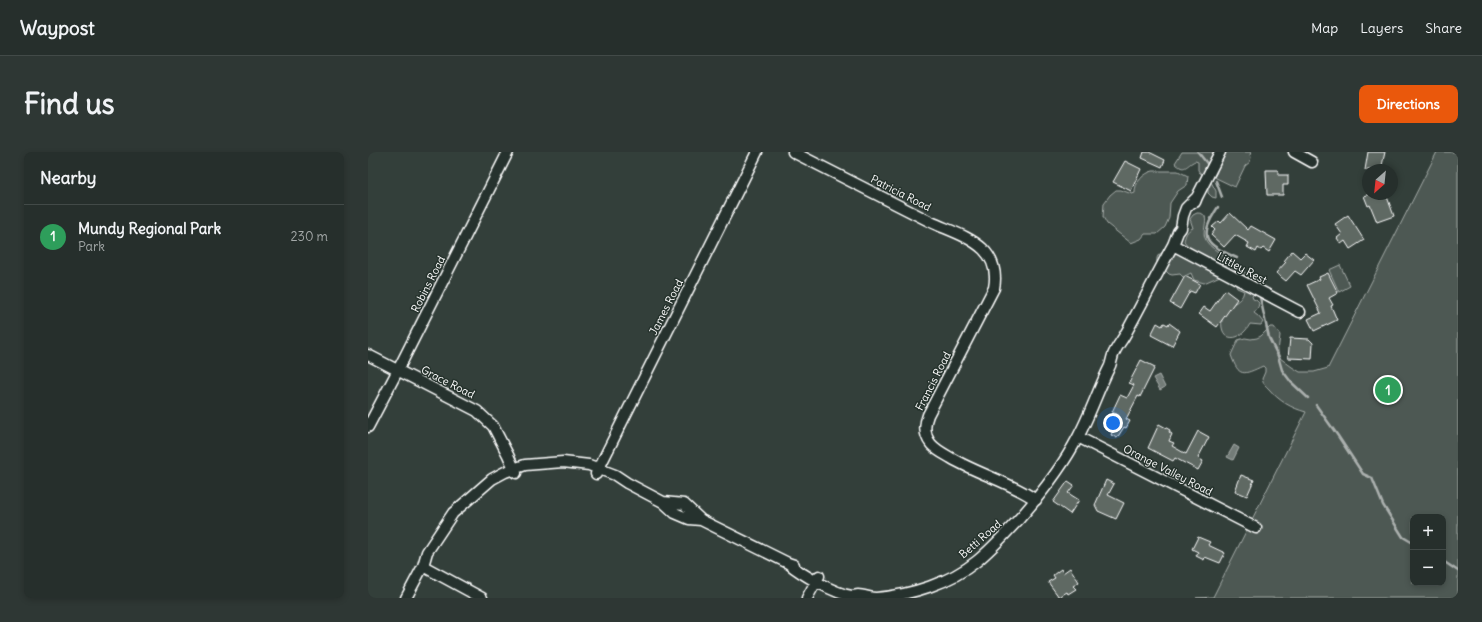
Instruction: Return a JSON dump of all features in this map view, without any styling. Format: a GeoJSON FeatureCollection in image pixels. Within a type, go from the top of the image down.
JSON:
{"type":"FeatureCollection","features":[{"type":"Feature","properties":{"kind":"street","name":"Robins Road"},"geometry":{"type":"LineString","coordinates":[[368,427],[508,152]]}},
{"type":"Feature","properties":{"kind":"street","name":"James Road"},"geometry":{"type":"LineString","coordinates":[[597,471],[757,152]]}},
{"type":"Feature","properties":{"kind":"street","name":"Patricia Road"},"geometry":{"type":"LineString","coordinates":[[793,152],[974,242],[987,254],[993,263]]}},
{"type":"Feature","properties":{"kind":"street"},"geometry":{"type":"LineString","coordinates":[[1078,437],[1103,384],[1112,373],[1125,335],[1174,242],[1184,230],[1188,216],[1195,204],[1197,196],[1220,152]]}},
{"type":"Feature","properties":{"kind":"street"},"geometry":{"type":"LineString","coordinates":[[1294,152],[1312,162]]}},
{"type":"Feature","properties":{"kind":"street","name":"Littley Rest"},"geometry":{"type":"LineString","coordinates":[[1174,242],[1300,312]]}},
{"type":"Feature","properties":{"kind":"street","name":"Francis Road"},"geometry":{"type":"LineString","coordinates":[[993,263],[995,275],[994,288],[928,415],[925,426],[926,433],[932,445],[943,454],[970,469],[1022,491],[1036,500]]}},
{"type":"Feature","properties":{"kind":"street","name":"Grace Road"},"geometry":{"type":"LineString","coordinates":[[368,355],[477,411],[492,426],[508,455],[510,473]]}},
{"type":"Feature","properties":{"kind":"street","name":"Betti Road"},"geometry":{"type":"LineString","coordinates":[[406,598],[423,566],[430,546],[441,533],[453,513],[483,486],[495,483],[510,473],[531,465],[563,462],[589,465],[597,471],[615,475],[626,483],[663,502],[675,513],[689,519],[701,520],[788,563],[801,567],[818,578],[857,595],[874,598],[898,595],[933,586],[976,562],[1000,540],[1036,500],[1056,473],[1078,437]]}},
{"type":"Feature","properties":{"kind":"street","name":"Orange Valley Road"},"geometry":{"type":"LineString","coordinates":[[1078,437],[1256,528]]}},
{"type":"Feature","properties":{"kind":"street"},"geometry":{"type":"LineString","coordinates":[[423,566],[482,598]]}},
{"type":"Feature","properties":{"kind":"street"},"geometry":{"type":"LineString","coordinates":[[808,598],[818,578]]}},
{"type":"Feature","properties":{"kind":"shaded area"},"geometry":{"type":"Polygon","coordinates":[[[1182,152],[1213,152],[1213,157],[1205,175],[1200,173],[1198,170],[1198,162],[1195,161],[1183,168],[1175,163],[1182,152]]]}},
{"type":"Feature","properties":{"kind":"shaded area"},"geometry":{"type":"Polygon","coordinates":[[[1222,152],[1251,152],[1250,162],[1245,166],[1235,187],[1214,177],[1217,172],[1215,169],[1222,152]]]}},
{"type":"Feature","properties":{"kind":"shaded area"},"geometry":{"type":"Polygon","coordinates":[[[1437,152],[1458,152],[1458,598],[1196,598],[1213,597],[1306,412],[1286,404],[1266,386],[1262,379],[1265,372],[1265,368],[1263,366],[1246,373],[1239,371],[1231,355],[1238,340],[1245,338],[1257,338],[1270,327],[1274,327],[1280,335],[1278,352],[1280,358],[1300,372],[1314,372],[1328,368],[1437,152]]]}},
{"type":"Feature","properties":{"kind":"shaded area"},"geometry":{"type":"Polygon","coordinates":[[[1153,171],[1178,171],[1188,176],[1187,185],[1178,191],[1170,203],[1169,218],[1165,227],[1157,234],[1145,234],[1141,239],[1131,243],[1107,224],[1103,217],[1104,203],[1116,190],[1121,190],[1132,194],[1135,193],[1136,186],[1140,179],[1153,171]]]}},
{"type":"Feature","properties":{"kind":"shaded area"},"geometry":{"type":"Polygon","coordinates":[[[1211,182],[1216,191],[1216,198],[1212,197],[1208,193],[1208,186],[1211,182]]]}},
{"type":"Feature","properties":{"kind":"shaded area"},"geometry":{"type":"Polygon","coordinates":[[[1197,213],[1202,214],[1206,218],[1204,234],[1207,242],[1224,257],[1228,264],[1224,266],[1221,265],[1191,250],[1184,241],[1188,232],[1193,228],[1190,219],[1197,213]]]}},
{"type":"Feature","properties":{"kind":"shaded area"},"geometry":{"type":"Polygon","coordinates":[[[1167,251],[1175,254],[1178,253],[1220,273],[1220,276],[1204,283],[1194,280],[1191,273],[1183,277],[1180,274],[1169,274],[1157,262],[1159,255],[1167,251]]]}},
{"type":"Feature","properties":{"kind":"shaded area"},"geometry":{"type":"Polygon","coordinates":[[[1340,265],[1350,286],[1339,292],[1329,270],[1340,265]]]}},
{"type":"Feature","properties":{"kind":"shaded area"},"geometry":{"type":"Polygon","coordinates":[[[1238,270],[1243,271],[1255,281],[1256,292],[1252,296],[1253,299],[1259,303],[1258,308],[1254,313],[1263,322],[1261,325],[1250,324],[1240,335],[1229,337],[1225,335],[1223,330],[1223,315],[1228,308],[1238,301],[1243,295],[1244,291],[1237,288],[1233,279],[1234,274],[1238,270]]]}},
{"type":"Feature","properties":{"kind":"shaded area"},"geometry":{"type":"Polygon","coordinates":[[[1159,375],[1165,387],[1160,390],[1153,378],[1159,375]]]}},
{"type":"Feature","properties":{"kind":"shaded area"},"geometry":{"type":"Polygon","coordinates":[[[1234,445],[1239,448],[1233,460],[1227,457],[1234,445]]]}},
{"type":"Feature","properties":{"kind":"building"},"geometry":{"type":"Polygon","coordinates":[[[1144,152],[1149,152],[1165,160],[1162,167],[1142,158],[1144,152]]]}},
{"type":"Feature","properties":{"kind":"building"},"geometry":{"type":"Polygon","coordinates":[[[1368,152],[1385,152],[1382,164],[1366,164],[1368,152]]]}},
{"type":"Feature","properties":{"kind":"building"},"geometry":{"type":"Polygon","coordinates":[[[1125,161],[1141,169],[1131,191],[1113,182],[1125,161]]]}},
{"type":"Feature","properties":{"kind":"building"},"geometry":{"type":"Polygon","coordinates":[[[1266,170],[1278,170],[1278,175],[1288,175],[1288,185],[1283,185],[1283,195],[1267,195],[1266,170]]]}},
{"type":"Feature","properties":{"kind":"building"},"geometry":{"type":"Polygon","coordinates":[[[1366,200],[1388,200],[1394,216],[1377,222],[1370,205],[1368,206],[1366,200]]]}},
{"type":"Feature","properties":{"kind":"building"},"geometry":{"type":"Polygon","coordinates":[[[1230,213],[1248,230],[1251,226],[1276,240],[1269,252],[1263,248],[1261,250],[1258,248],[1256,252],[1247,247],[1249,243],[1235,235],[1224,247],[1211,235],[1215,230],[1212,227],[1219,221],[1221,223],[1230,213]]]}},
{"type":"Feature","properties":{"kind":"building"},"geometry":{"type":"Polygon","coordinates":[[[1348,215],[1364,240],[1350,249],[1345,241],[1341,244],[1337,238],[1342,234],[1335,224],[1348,215]]]}},
{"type":"Feature","properties":{"kind":"building"},"geometry":{"type":"Polygon","coordinates":[[[1292,251],[1300,258],[1305,253],[1314,260],[1301,275],[1295,271],[1286,281],[1276,273],[1286,262],[1284,261],[1292,251]]]}},
{"type":"Feature","properties":{"kind":"building"},"geometry":{"type":"Polygon","coordinates":[[[1328,273],[1338,293],[1329,298],[1333,305],[1331,306],[1337,320],[1314,331],[1308,319],[1321,313],[1307,285],[1320,279],[1319,277],[1328,273]]]}},
{"type":"Feature","properties":{"kind":"building"},"geometry":{"type":"Polygon","coordinates":[[[1185,276],[1200,284],[1195,293],[1190,291],[1180,309],[1170,303],[1185,276]]]}},
{"type":"Feature","properties":{"kind":"building"},"geometry":{"type":"Polygon","coordinates":[[[1225,290],[1237,299],[1217,327],[1199,314],[1204,307],[1210,311],[1225,290]]]}},
{"type":"Feature","properties":{"kind":"building"},"geometry":{"type":"Polygon","coordinates":[[[1157,323],[1162,326],[1164,323],[1168,325],[1169,323],[1180,331],[1172,346],[1151,335],[1157,323]]]}},
{"type":"Feature","properties":{"kind":"building"},"geometry":{"type":"Polygon","coordinates":[[[1290,338],[1309,339],[1313,343],[1312,359],[1288,358],[1290,338]]]}},
{"type":"Feature","properties":{"kind":"building"},"geometry":{"type":"Polygon","coordinates":[[[1141,360],[1155,367],[1140,397],[1138,396],[1126,419],[1130,421],[1117,438],[1111,435],[1112,429],[1119,415],[1112,412],[1120,395],[1127,398],[1134,385],[1129,383],[1141,360]]]}},
{"type":"Feature","properties":{"kind":"building"},"geometry":{"type":"Polygon","coordinates":[[[1159,424],[1170,430],[1169,432],[1172,434],[1169,441],[1174,443],[1172,446],[1186,454],[1198,431],[1209,437],[1198,458],[1203,461],[1198,470],[1175,458],[1173,461],[1148,448],[1159,424]]]}},
{"type":"Feature","properties":{"kind":"building"},"geometry":{"type":"Polygon","coordinates":[[[1241,475],[1254,480],[1247,496],[1235,491],[1241,475]]]}},
{"type":"Feature","properties":{"kind":"building"},"geometry":{"type":"Polygon","coordinates":[[[1106,480],[1114,484],[1108,495],[1124,503],[1116,519],[1098,511],[1095,505],[1106,480]]]}},
{"type":"Feature","properties":{"kind":"building"},"geometry":{"type":"Polygon","coordinates":[[[1068,481],[1074,485],[1068,493],[1079,500],[1070,514],[1053,502],[1068,481]]]}},
{"type":"Feature","properties":{"kind":"building"},"geometry":{"type":"Polygon","coordinates":[[[1198,537],[1210,542],[1208,545],[1225,553],[1220,563],[1205,557],[1204,560],[1196,556],[1198,552],[1192,549],[1198,537]]]}},
{"type":"Feature","properties":{"kind":"building"},"geometry":{"type":"Polygon","coordinates":[[[1070,568],[1079,582],[1073,586],[1076,589],[1059,597],[1048,582],[1055,578],[1053,575],[1061,569],[1063,573],[1070,568]]]}},
{"type":"Feature","properties":{"kind":"waterway"},"geometry":{"type":"LineString","coordinates":[[1198,152],[1209,166]]}},
{"type":"Feature","properties":{"kind":"waterway"},"geometry":{"type":"LineString","coordinates":[[1216,181],[1222,197]]}},
{"type":"Feature","properties":{"kind":"waterway"},"geometry":{"type":"LineString","coordinates":[[1218,207],[1208,226],[1208,239],[1218,249],[1237,258]]}},
{"type":"Feature","properties":{"kind":"waterway"},"geometry":{"type":"LineString","coordinates":[[1260,297],[1269,338],[1278,356],[1282,370],[1291,382],[1308,398]]}},
{"type":"Feature","properties":{"kind":"waterway"},"geometry":{"type":"LineString","coordinates":[[1316,405],[1363,474],[1372,478],[1383,505],[1403,537],[1410,541]]}},
{"type":"Feature","properties":{"kind":"waterway"},"geometry":{"type":"LineString","coordinates":[[1446,563],[1458,571]]}},
{"type":"Feature","properties":{"kind":"place","name":"Mundy Regional Park"},"geometry":{"type":"Point","coordinates":[1388,390]}}]}
